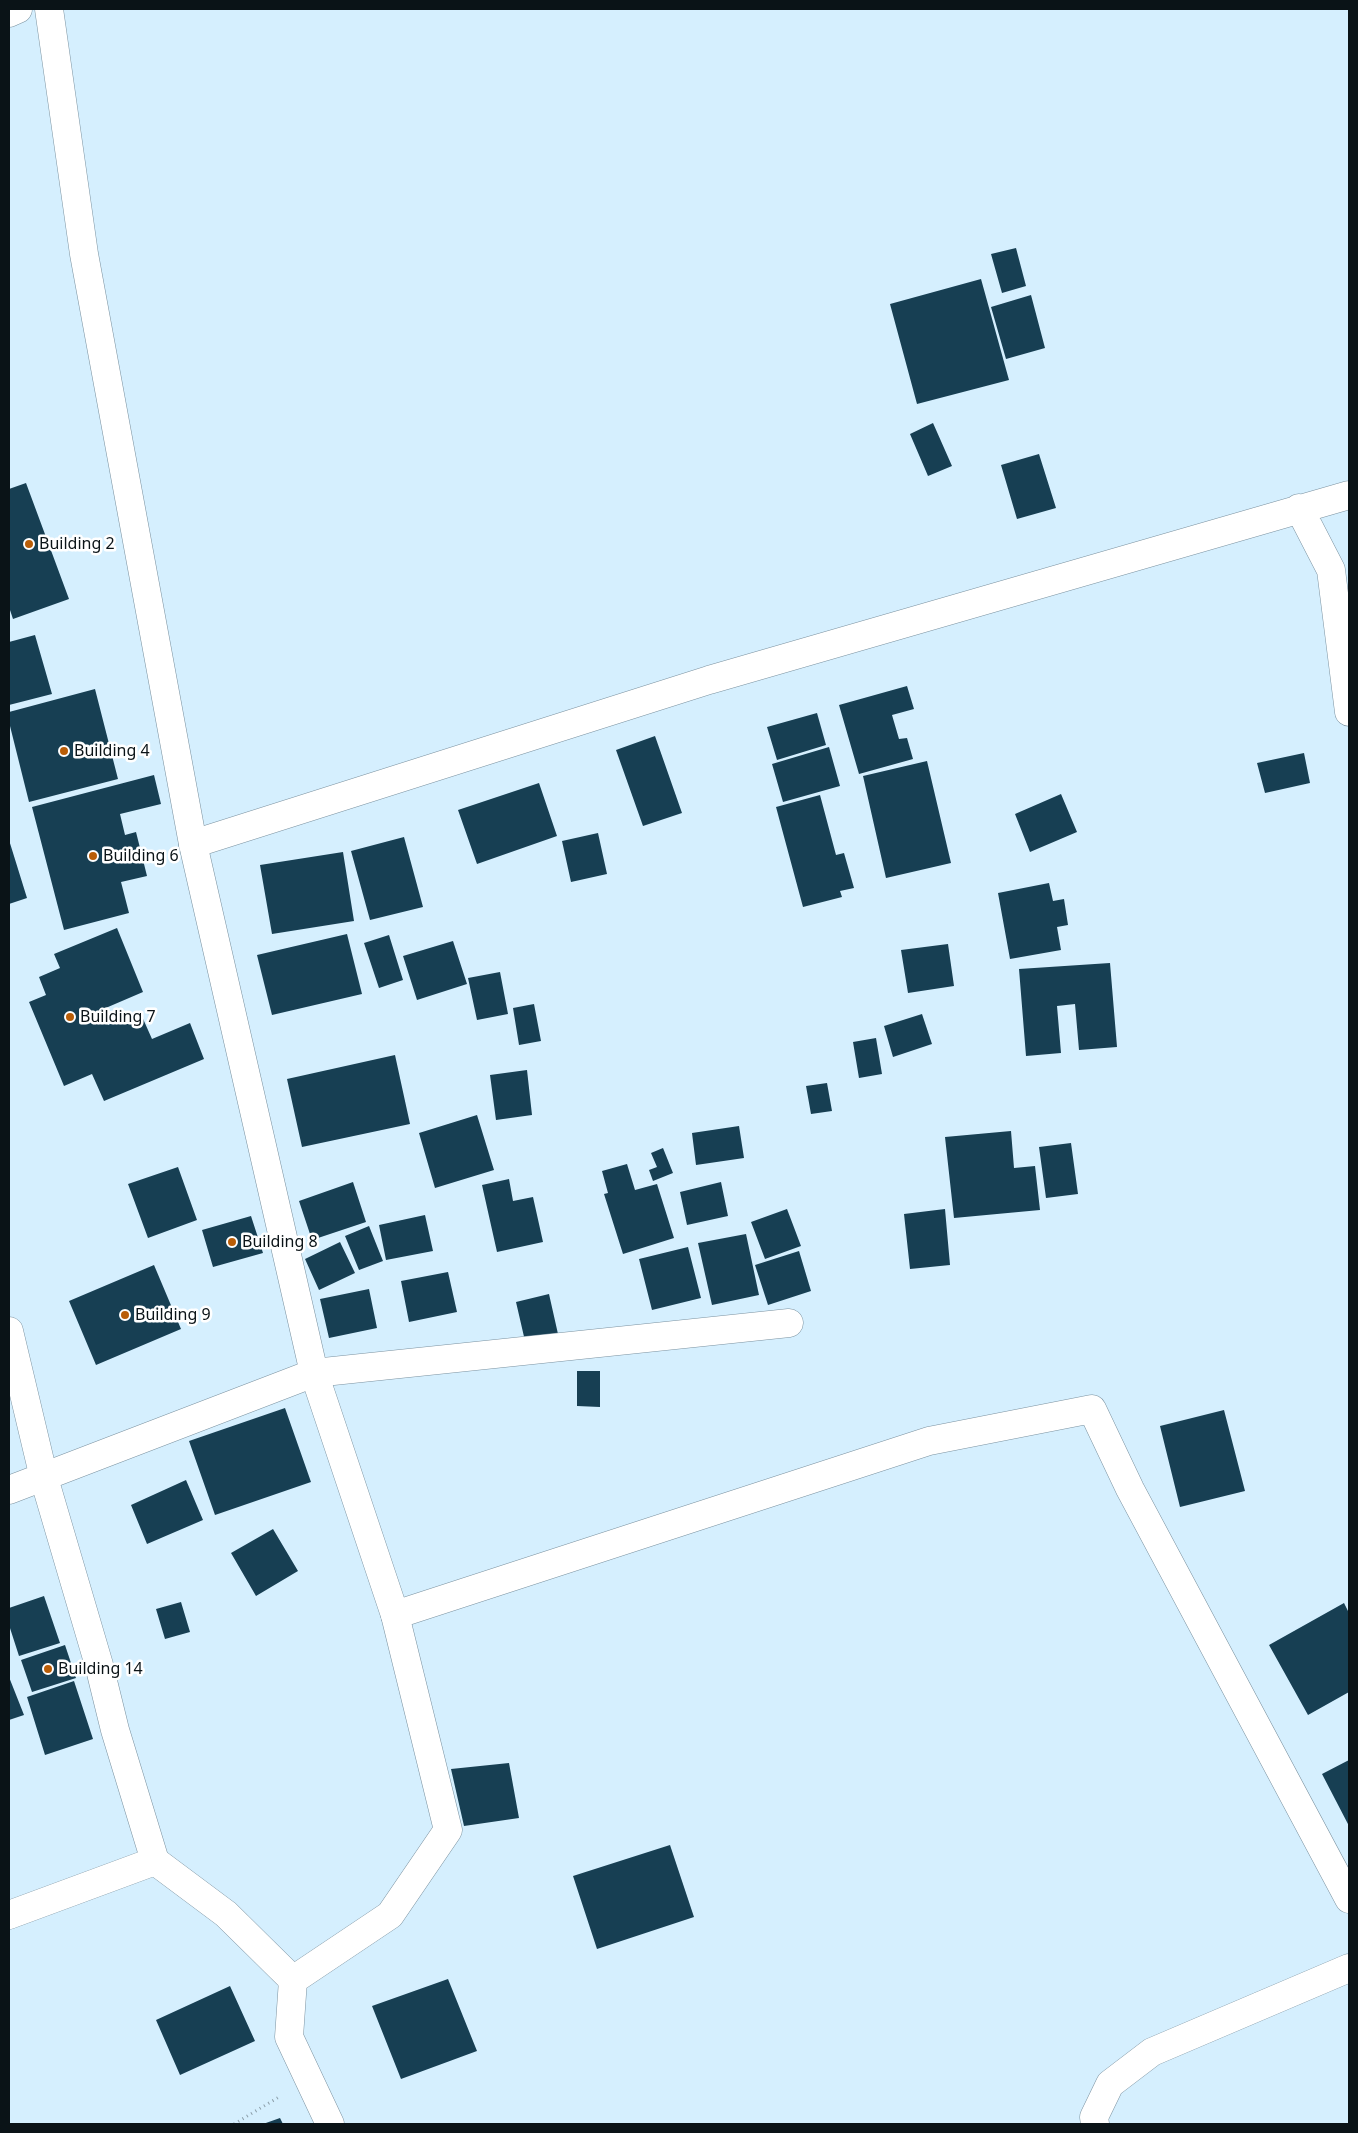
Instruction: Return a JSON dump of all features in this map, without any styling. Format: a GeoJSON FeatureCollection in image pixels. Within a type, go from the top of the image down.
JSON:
{"type":"FeatureCollection","features":[{"type":"Feature","properties":{"kind":"street"},"geometry":{"type":"LineString","coordinates":[[9,13],[18,9]]}},
{"type":"Feature","properties":{"kind":"street"},"geometry":{"type":"LineString","coordinates":[[49,9],[84,254],[193,844],[314,1373],[395,1616],[448,1830],[390,1915],[293,1980]]}},
{"type":"Feature","properties":{"kind":"street"},"geometry":{"type":"LineString","coordinates":[[193,844],[709,680],[1349,495]]}},
{"type":"Feature","properties":{"kind":"street"},"geometry":{"type":"LineString","coordinates":[[1299,508],[1331,570],[1349,712]]}},
{"type":"Feature","properties":{"kind":"street"},"geometry":{"type":"LineString","coordinates":[[9,1490],[314,1373],[789,1323]]}},
{"type":"Feature","properties":{"kind":"street"},"geometry":{"type":"LineString","coordinates":[[9,1331],[44,1478],[99,1665],[114,1730],[155,1861],[226,1914],[293,1980]]}},
{"type":"Feature","properties":{"kind":"street"},"geometry":{"type":"LineString","coordinates":[[395,1616],[929,1441],[1092,1409],[1130,1489],[1349,1899]]}},
{"type":"Feature","properties":{"kind":"street"},"geometry":{"type":"LineString","coordinates":[[9,1915],[155,1861]]}},
{"type":"Feature","properties":{"kind":"street"},"geometry":{"type":"LineString","coordinates":[[1095,2124],[1094,2117],[1110,2084],[1152,2052],[1349,1968]]}},
{"type":"Feature","properties":{"kind":"street"},"geometry":{"type":"LineString","coordinates":[[293,1980],[288,2037],[310,2078],[330,2124]]}},
{"type":"Feature","properties":{"kind":"path"},"geometry":{"type":"LineString","coordinates":[[234,2124],[310,2078]]}},
{"type":"Feature","properties":{"kind":"building"},"geometry":{"type":"Polygon","coordinates":[[[1016,248],[1026,286],[1002,293],[991,254],[1016,248]]]}},
{"type":"Feature","properties":{"kind":"building"},"geometry":{"type":"Polygon","coordinates":[[[981,279],[1009,380],[917,404],[890,304],[981,279]]]}},
{"type":"Feature","properties":{"kind":"building"},"geometry":{"type":"Polygon","coordinates":[[[1031,295],[1045,348],[1006,359],[991,307],[1031,295]]]}},
{"type":"Feature","properties":{"kind":"building"},"geometry":{"type":"Polygon","coordinates":[[[933,423],[952,466],[928,476],[910,434],[933,423]]]}},
{"type":"Feature","properties":{"kind":"building"},"geometry":{"type":"Polygon","coordinates":[[[1039,454],[1056,508],[1017,519],[1001,465],[1039,454]]]}},
{"type":"Feature","properties":{"kind":"building","name":"Building 2"},"geometry":{"type":"Polygon","coordinates":[[[26,483],[69,599],[13,619],[9,607],[9,489],[26,483]]]}},
{"type":"Feature","properties":{"kind":"building"},"geometry":{"type":"Polygon","coordinates":[[[35,635],[52,694],[9,705],[9,642],[35,635]]]}},
{"type":"Feature","properties":{"kind":"building"},"geometry":{"type":"Polygon","coordinates":[[[907,686],[914,709],[892,715],[899,739],[907,738],[913,759],[859,774],[839,705],[907,686]]]}},
{"type":"Feature","properties":{"kind":"building","name":"Building 4"},"geometry":{"type":"Polygon","coordinates":[[[95,689],[118,779],[29,802],[9,722],[9,712],[95,689]]]}},
{"type":"Feature","properties":{"kind":"building"},"geometry":{"type":"Polygon","coordinates":[[[817,713],[826,745],[777,760],[767,727],[817,713]]]}},
{"type":"Feature","properties":{"kind":"building"},"geometry":{"type":"Polygon","coordinates":[[[655,736],[682,813],[643,826],[616,750],[655,736]]]}},
{"type":"Feature","properties":{"kind":"building"},"geometry":{"type":"Polygon","coordinates":[[[829,747],[840,786],[783,802],[772,764],[829,747]]]}},
{"type":"Feature","properties":{"kind":"building"},"geometry":{"type":"Polygon","coordinates":[[[1304,753],[1310,783],[1265,793],[1257,763],[1304,753]]]}},
{"type":"Feature","properties":{"kind":"building"},"geometry":{"type":"Polygon","coordinates":[[[927,761],[951,863],[886,878],[863,776],[927,761]]]}},
{"type":"Feature","properties":{"kind":"building","name":"Building 6"},"geometry":{"type":"Polygon","coordinates":[[[154,775],[161,804],[120,814],[125,835],[136,832],[147,876],[121,882],[129,913],[64,930],[32,807],[154,775]]]}},
{"type":"Feature","properties":{"kind":"building"},"geometry":{"type":"Polygon","coordinates":[[[539,783],[557,836],[477,864],[458,810],[539,783]]]}},
{"type":"Feature","properties":{"kind":"building"},"geometry":{"type":"Polygon","coordinates":[[[1061,794],[1077,832],[1030,852],[1015,814],[1061,794]]]}},
{"type":"Feature","properties":{"kind":"building"},"geometry":{"type":"Polygon","coordinates":[[[820,795],[836,855],[844,853],[854,888],[840,891],[842,897],[803,907],[776,807],[820,795]]]}},
{"type":"Feature","properties":{"kind":"building"},"geometry":{"type":"Polygon","coordinates":[[[598,833],[607,874],[571,882],[562,841],[598,833]]]}},
{"type":"Feature","properties":{"kind":"building"},"geometry":{"type":"Polygon","coordinates":[[[404,837],[423,907],[370,920],[351,851],[404,837]]]}},
{"type":"Feature","properties":{"kind":"building"},"geometry":{"type":"Polygon","coordinates":[[[9,840],[27,898],[9,904],[9,840]]]}},
{"type":"Feature","properties":{"kind":"building"},"geometry":{"type":"Polygon","coordinates":[[[343,852],[354,921],[272,934],[260,865],[343,852]]]}},
{"type":"Feature","properties":{"kind":"building"},"geometry":{"type":"Polygon","coordinates":[[[1049,883],[1053,901],[1064,899],[1068,925],[1057,927],[1061,950],[1010,959],[998,893],[1049,883]]]}},
{"type":"Feature","properties":{"kind":"building","name":"Building 7"},"geometry":{"type":"Polygon","coordinates":[[[117,928],[143,992],[101,1010],[108,1025],[140,1012],[152,1039],[190,1023],[204,1059],[104,1101],[92,1074],[64,1086],[29,1002],[46,995],[39,977],[60,968],[54,954],[117,928]]]}},
{"type":"Feature","properties":{"kind":"building"},"geometry":{"type":"Polygon","coordinates":[[[347,934],[362,994],[272,1015],[257,955],[347,934]]]}},
{"type":"Feature","properties":{"kind":"building"},"geometry":{"type":"Polygon","coordinates":[[[389,935],[403,980],[379,988],[364,943],[389,935]]]}},
{"type":"Feature","properties":{"kind":"building"},"geometry":{"type":"Polygon","coordinates":[[[453,941],[467,984],[417,1000],[403,956],[453,941]]]}},
{"type":"Feature","properties":{"kind":"building"},"geometry":{"type":"Polygon","coordinates":[[[948,944],[954,986],[908,993],[901,950],[948,944]]]}},
{"type":"Feature","properties":{"kind":"building"},"geometry":{"type":"Polygon","coordinates":[[[1110,963],[1117,1047],[1079,1050],[1075,1004],[1057,1006],[1061,1053],[1026,1056],[1019,969],[1110,963]]]}},
{"type":"Feature","properties":{"kind":"building"},"geometry":{"type":"Polygon","coordinates":[[[500,972],[508,1014],[477,1020],[468,978],[500,972]]]}},
{"type":"Feature","properties":{"kind":"building"},"geometry":{"type":"Polygon","coordinates":[[[534,1004],[541,1041],[519,1045],[513,1008],[534,1004]]]}},
{"type":"Feature","properties":{"kind":"building"},"geometry":{"type":"Polygon","coordinates":[[[922,1014],[932,1044],[893,1057],[884,1026],[922,1014]]]}},
{"type":"Feature","properties":{"kind":"building"},"geometry":{"type":"Polygon","coordinates":[[[876,1038],[882,1074],[859,1078],[853,1042],[876,1038]]]}},
{"type":"Feature","properties":{"kind":"building"},"geometry":{"type":"Polygon","coordinates":[[[395,1055],[410,1124],[302,1147],[287,1079],[395,1055]]]}},
{"type":"Feature","properties":{"kind":"building"},"geometry":{"type":"Polygon","coordinates":[[[527,1070],[532,1115],[496,1120],[490,1075],[527,1070]]]}},
{"type":"Feature","properties":{"kind":"building"},"geometry":{"type":"Polygon","coordinates":[[[827,1083],[832,1111],[811,1114],[806,1086],[827,1083]]]}},
{"type":"Feature","properties":{"kind":"building"},"geometry":{"type":"Polygon","coordinates":[[[477,1115],[494,1170],[435,1188],[419,1133],[477,1115]]]}},
{"type":"Feature","properties":{"kind":"building"},"geometry":{"type":"Polygon","coordinates":[[[739,1126],[744,1158],[696,1165],[692,1133],[739,1126]]]}},
{"type":"Feature","properties":{"kind":"building"},"geometry":{"type":"Polygon","coordinates":[[[1011,1131],[1014,1168],[1035,1166],[1040,1210],[954,1218],[945,1137],[1011,1131]]]}},
{"type":"Feature","properties":{"kind":"building"},"geometry":{"type":"Polygon","coordinates":[[[1071,1143],[1078,1194],[1046,1198],[1039,1147],[1071,1143]]]}},
{"type":"Feature","properties":{"kind":"building"},"geometry":{"type":"Polygon","coordinates":[[[663,1148],[673,1173],[653,1181],[649,1170],[657,1167],[651,1153],[663,1148]]]}},
{"type":"Feature","properties":{"kind":"building"},"geometry":{"type":"Polygon","coordinates":[[[627,1164],[635,1190],[657,1184],[674,1238],[623,1254],[604,1194],[608,1193],[602,1171],[627,1164]]]}},
{"type":"Feature","properties":{"kind":"building"},"geometry":{"type":"Polygon","coordinates":[[[178,1167],[197,1220],[148,1238],[128,1184],[178,1167]]]}},
{"type":"Feature","properties":{"kind":"building"},"geometry":{"type":"Polygon","coordinates":[[[509,1179],[513,1201],[533,1197],[543,1242],[497,1252],[482,1185],[509,1179]]]}},
{"type":"Feature","properties":{"kind":"building"},"geometry":{"type":"Polygon","coordinates":[[[353,1182],[366,1222],[312,1240],[299,1201],[353,1182]]]}},
{"type":"Feature","properties":{"kind":"building"},"geometry":{"type":"Polygon","coordinates":[[[721,1182],[728,1216],[687,1225],[680,1192],[721,1182]]]}},
{"type":"Feature","properties":{"kind":"building"},"geometry":{"type":"Polygon","coordinates":[[[787,1209],[801,1246],[765,1259],[751,1222],[787,1209]]]}},
{"type":"Feature","properties":{"kind":"building"},"geometry":{"type":"Polygon","coordinates":[[[945,1209],[950,1265],[910,1269],[904,1214],[945,1209]]]}},
{"type":"Feature","properties":{"kind":"building"},"geometry":{"type":"Polygon","coordinates":[[[425,1215],[433,1251],[386,1260],[379,1225],[425,1215]]]}},
{"type":"Feature","properties":{"kind":"building","name":"Building 8"},"geometry":{"type":"Polygon","coordinates":[[[251,1216],[263,1253],[213,1267],[202,1230],[251,1216]]]}},
{"type":"Feature","properties":{"kind":"building"},"geometry":{"type":"Polygon","coordinates":[[[369,1226],[383,1261],[359,1270],[345,1236],[369,1226]]]}},
{"type":"Feature","properties":{"kind":"building"},"geometry":{"type":"Polygon","coordinates":[[[746,1234],[759,1295],[712,1305],[698,1243],[746,1234]]]}},
{"type":"Feature","properties":{"kind":"building"},"geometry":{"type":"Polygon","coordinates":[[[340,1242],[355,1273],[319,1290],[305,1259],[340,1242]]]}},
{"type":"Feature","properties":{"kind":"building"},"geometry":{"type":"Polygon","coordinates":[[[688,1247],[701,1298],[652,1310],[639,1259],[688,1247]]]}},
{"type":"Feature","properties":{"kind":"building"},"geometry":{"type":"Polygon","coordinates":[[[799,1251],[811,1291],[768,1305],[755,1265],[799,1251]]]}},
{"type":"Feature","properties":{"kind":"building","name":"Building 9"},"geometry":{"type":"Polygon","coordinates":[[[154,1265],[181,1329],[96,1365],[69,1301],[154,1265]]]}},
{"type":"Feature","properties":{"kind":"building"},"geometry":{"type":"Polygon","coordinates":[[[448,1272],[457,1312],[409,1322],[401,1281],[448,1272]]]}},
{"type":"Feature","properties":{"kind":"building"},"geometry":{"type":"Polygon","coordinates":[[[369,1289],[377,1328],[329,1338],[320,1299],[369,1289]]]}},
{"type":"Feature","properties":{"kind":"building"},"geometry":{"type":"Polygon","coordinates":[[[549,1294],[558,1334],[525,1341],[516,1302],[549,1294]]]}},
{"type":"Feature","properties":{"kind":"building"},"geometry":{"type":"Polygon","coordinates":[[[577,1371],[600,1371],[600,1407],[577,1406],[577,1371]]]}},
{"type":"Feature","properties":{"kind":"building"},"geometry":{"type":"Polygon","coordinates":[[[285,1408],[311,1482],[215,1515],[189,1441],[285,1408]]]}},
{"type":"Feature","properties":{"kind":"building"},"geometry":{"type":"Polygon","coordinates":[[[1224,1410],[1245,1491],[1180,1507],[1160,1426],[1224,1410]]]}},
{"type":"Feature","properties":{"kind":"building"},"geometry":{"type":"Polygon","coordinates":[[[186,1480],[203,1520],[147,1544],[131,1505],[186,1480]]]}},
{"type":"Feature","properties":{"kind":"building"},"geometry":{"type":"Polygon","coordinates":[[[273,1529],[298,1571],[256,1596],[231,1553],[273,1529]]]}},
{"type":"Feature","properties":{"kind":"building"},"geometry":{"type":"Polygon","coordinates":[[[44,1596],[60,1643],[19,1656],[9,1625],[9,1608],[44,1596]]]}},
{"type":"Feature","properties":{"kind":"building"},"geometry":{"type":"Polygon","coordinates":[[[181,1602],[190,1632],[165,1639],[156,1609],[181,1602]]]}},
{"type":"Feature","properties":{"kind":"building"},"geometry":{"type":"Polygon","coordinates":[[[1344,1603],[1349,1613],[1349,1692],[1308,1715],[1269,1645],[1344,1603]]]}},
{"type":"Feature","properties":{"kind":"building","name":"Building 14"},"geometry":{"type":"Polygon","coordinates":[[[65,1645],[76,1678],[32,1692],[21,1660],[65,1645]]]}},
{"type":"Feature","properties":{"kind":"building"},"geometry":{"type":"Polygon","coordinates":[[[9,1677],[24,1715],[9,1720],[9,1677]]]}},
{"type":"Feature","properties":{"kind":"building"},"geometry":{"type":"Polygon","coordinates":[[[74,1681],[93,1739],[45,1755],[27,1697],[74,1681]]]}},
{"type":"Feature","properties":{"kind":"building"},"geometry":{"type":"Polygon","coordinates":[[[1349,1760],[1349,1826],[1322,1774],[1349,1760]]]}},
{"type":"Feature","properties":{"kind":"building"},"geometry":{"type":"Polygon","coordinates":[[[509,1763],[519,1818],[464,1826],[451,1769],[509,1763]]]}},
{"type":"Feature","properties":{"kind":"building"},"geometry":{"type":"Polygon","coordinates":[[[670,1845],[694,1917],[597,1949],[573,1876],[670,1845]]]}},
{"type":"Feature","properties":{"kind":"building"},"geometry":{"type":"Polygon","coordinates":[[[448,1979],[477,2051],[401,2079],[372,2006],[448,1979]]]}},
{"type":"Feature","properties":{"kind":"building"},"geometry":{"type":"Polygon","coordinates":[[[230,1986],[255,2041],[180,2075],[156,2020],[230,1986]]]}},
{"type":"Feature","properties":{"kind":"building"},"geometry":{"type":"Polygon","coordinates":[[[280,2118],[283,2124],[263,2124],[280,2118]]]}},
{"type":"Feature","properties":{"kind":"place","name":"Building 2"},"geometry":{"type":"Point","coordinates":[29,544]}},
{"type":"Feature","properties":{"kind":"place","name":"Building 4"},"geometry":{"type":"Point","coordinates":[64,751]}},
{"type":"Feature","properties":{"kind":"place","name":"Building 6"},"geometry":{"type":"Point","coordinates":[93,856]}},
{"type":"Feature","properties":{"kind":"place","name":"Building 7"},"geometry":{"type":"Point","coordinates":[70,1017]}},
{"type":"Feature","properties":{"kind":"place","name":"Building 8"},"geometry":{"type":"Point","coordinates":[232,1242]}},
{"type":"Feature","properties":{"kind":"place","name":"Building 9"},"geometry":{"type":"Point","coordinates":[125,1315]}},
{"type":"Feature","properties":{"kind":"place","name":"Building 14"},"geometry":{"type":"Point","coordinates":[48,1669]}}]}
